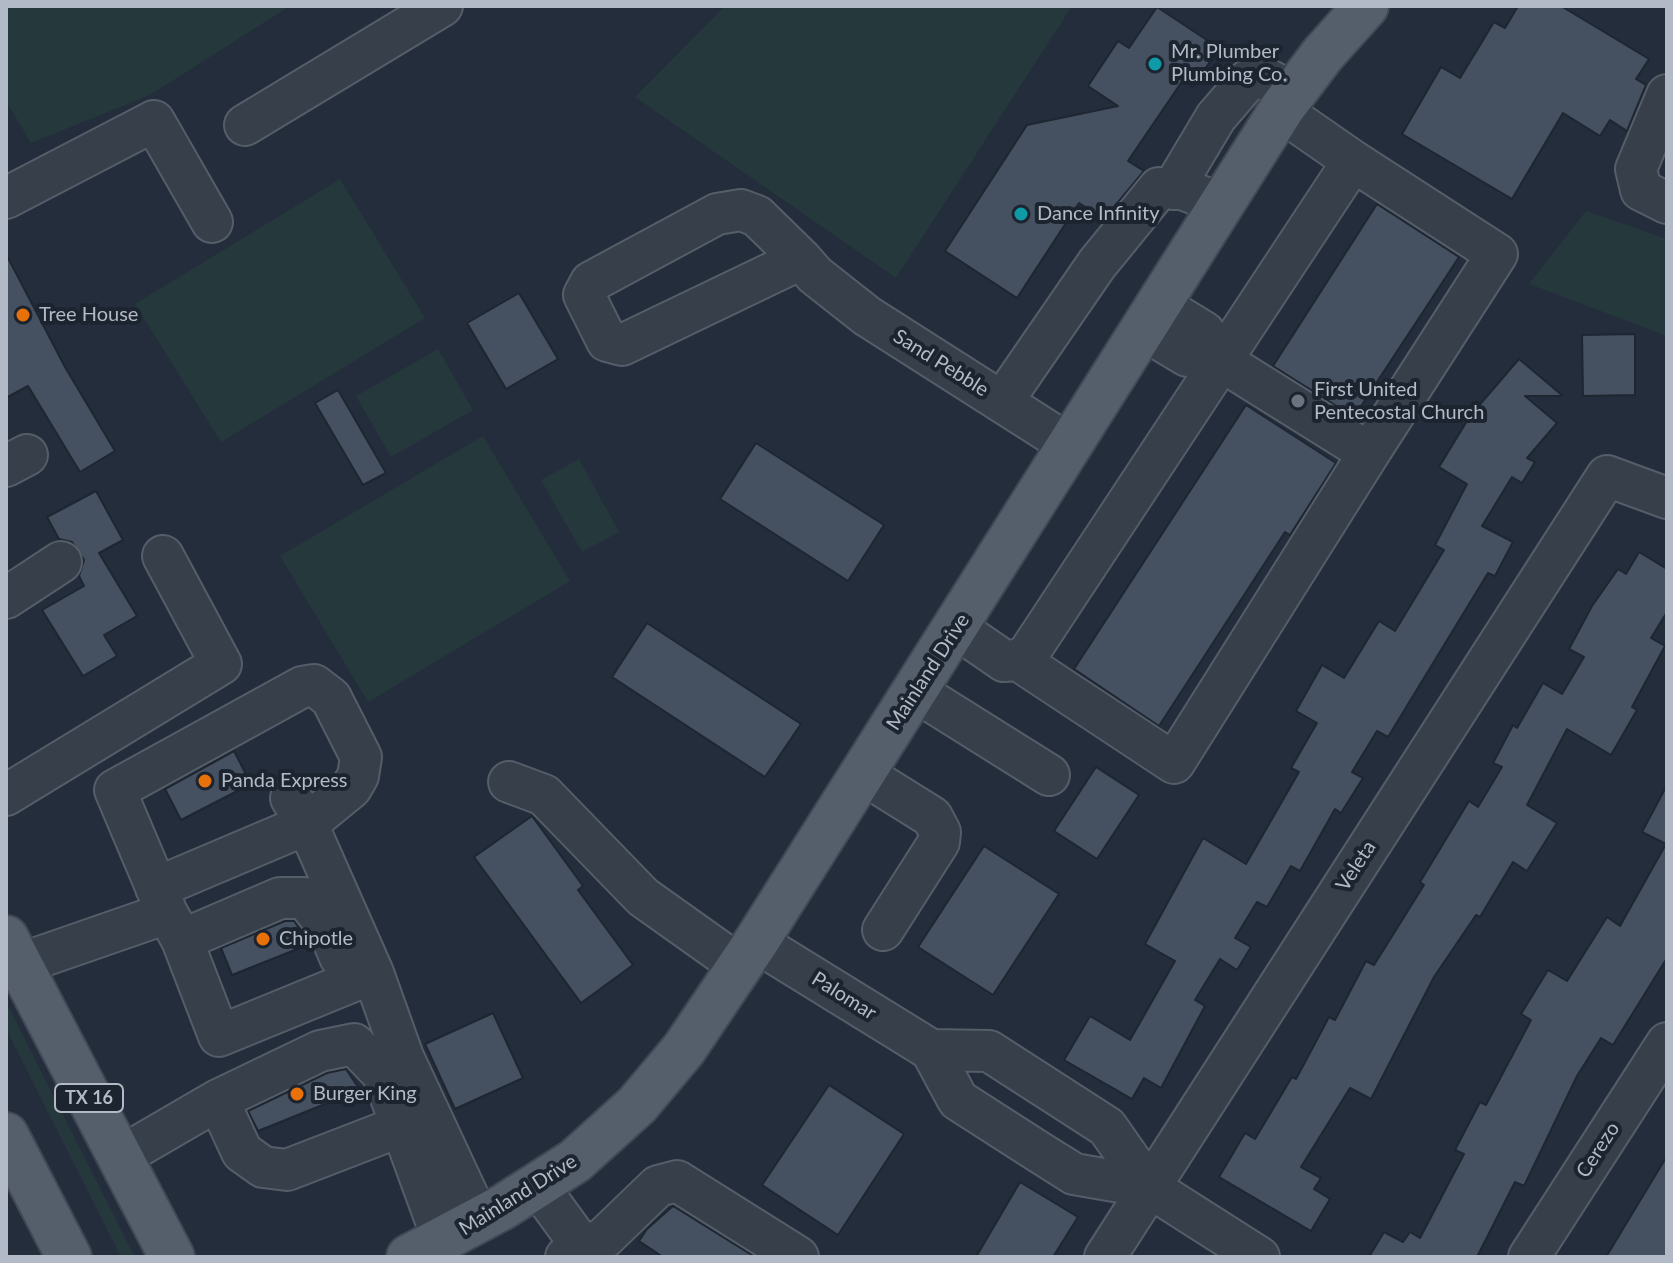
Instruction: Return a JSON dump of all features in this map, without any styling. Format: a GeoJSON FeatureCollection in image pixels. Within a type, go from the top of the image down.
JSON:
{"type":"FeatureCollection","features":[{"type":"Feature","properties":{"kind":"main road","name":"Mainland Drive"},"geometry":{"type":"LineString","coordinates":[[444,1239],[538,1186],[575,1161],[637,1105],[684,1049],[956,628],[1287,102],[1323,54],[1366,6]]}},
{"type":"Feature","properties":{"kind":"main road","name":"TX 16"},"geometry":{"type":"LineString","coordinates":[[13,951],[172,1257]]}},
{"type":"Feature","properties":{"kind":"main road"},"geometry":{"type":"LineString","coordinates":[[10,1153],[69,1257]]}},
{"type":"Feature","properties":{"kind":"street"},"geometry":{"type":"LineString","coordinates":[[245,125],[442,6]]}},
{"type":"Feature","properties":{"kind":"street"},"geometry":{"type":"LineString","coordinates":[[1018,660],[1174,763],[1497,254],[1353,161],[1263,77],[1247,81],[1216,117],[1173,189]]}},
{"type":"Feature","properties":{"kind":"street"},"geometry":{"type":"LineString","coordinates":[[1667,95],[1636,169],[1641,190],[1667,203]]}},
{"type":"Feature","properties":{"kind":"street"},"geometry":{"type":"LineString","coordinates":[[6,198],[154,121],[212,222]]}},
{"type":"Feature","properties":{"kind":"street"},"geometry":{"type":"LineString","coordinates":[[956,628],[1004,661],[1018,660],[1028,654],[1214,354],[1353,161]]}},
{"type":"Feature","properties":{"kind":"street"},"geometry":{"type":"LineString","coordinates":[[1002,402],[1097,264],[1159,188],[1173,189],[1222,204]]}},
{"type":"Feature","properties":{"kind":"street","name":"Sand Pebble"},"geometry":{"type":"LineString","coordinates":[[808,267],[622,345],[607,341],[584,295],[585,287],[605,274],[717,214],[741,210],[757,216],[808,267],[867,316],[1071,446]]}},
{"type":"Feature","properties":{"kind":"street"},"geometry":{"type":"LineString","coordinates":[[1152,318],[1187,356],[1214,354],[1369,453]]}},
{"type":"Feature","properties":{"kind":"street","name":"Veleta"},"geometry":{"type":"LineString","coordinates":[[1105,1257],[1607,476],[1667,498]]}},
{"type":"Feature","properties":{"kind":"street"},"geometry":{"type":"LineString","coordinates":[[6,795],[221,664],[163,556]]}},
{"type":"Feature","properties":{"kind":"street"},"geometry":{"type":"LineString","coordinates":[[6,598],[61,562]]}},
{"type":"Feature","properties":{"kind":"street"},"geometry":{"type":"LineString","coordinates":[[168,913],[299,811],[351,788],[358,776],[361,757],[331,698],[314,685],[302,687],[115,790],[219,1036],[362,978]]}},
{"type":"Feature","properties":{"kind":"street"},"geometry":{"type":"LineString","coordinates":[[915,691],[1049,775]]}},
{"type":"Feature","properties":{"kind":"street"},"geometry":{"type":"LineString","coordinates":[[863,774],[932,817],[940,832],[939,842],[883,930]]}},
{"type":"Feature","properties":{"kind":"street","name":"Palomar"},"geometry":{"type":"LineString","coordinates":[[509,782],[544,795],[643,897],[931,1050],[989,1051],[1107,1127],[1149,1187],[1259,1257]]}},
{"type":"Feature","properties":{"kind":"street"},"geometry":{"type":"LineString","coordinates":[[299,811],[362,978]]}},
{"type":"Feature","properties":{"kind":"street"},"geometry":{"type":"LineString","coordinates":[[13,951],[168,913],[280,898],[305,898],[362,978],[403,1057],[444,1239]]}},
{"type":"Feature","properties":{"kind":"street","name":"Cerezo"},"geometry":{"type":"LineString","coordinates":[[1529,1257],[1667,1043]]}},
{"type":"Feature","properties":{"kind":"street"},"geometry":{"type":"LineString","coordinates":[[120,1157],[218,1100],[320,1051],[354,1044],[382,1073],[444,1239]]}},
{"type":"Feature","properties":{"kind":"street","name":"Palomar"},"geometry":{"type":"LineString","coordinates":[[931,1050],[958,1100],[1074,1174],[1149,1187]]}},
{"type":"Feature","properties":{"kind":"street"},"geometry":{"type":"LineString","coordinates":[[218,1100],[242,1152],[263,1167],[287,1170],[401,1126]]}},
{"type":"Feature","properties":{"kind":"street"},"geometry":{"type":"LineString","coordinates":[[1039,1152],[1069,1103]]}},
{"type":"Feature","properties":{"kind":"street"},"geometry":{"type":"LineString","coordinates":[[538,1186],[581,1254],[604,1238],[658,1186],[677,1181],[798,1257]]}},
{"type":"Feature","properties":{"kind":"green space"},"geometry":{"type":"Polygon","coordinates":[[[6,6],[290,6],[150,95],[31,143],[6,101],[6,6]]]}},
{"type":"Feature","properties":{"kind":"green space"},"geometry":{"type":"Polygon","coordinates":[[[725,6],[1072,6],[896,278],[635,97],[725,6]]]}},
{"type":"Feature","properties":{"kind":"green space"},"geometry":{"type":"Polygon","coordinates":[[[340,179],[425,318],[221,442],[135,304],[340,179]]]}},
{"type":"Feature","properties":{"kind":"green space"},"geometry":{"type":"Polygon","coordinates":[[[1586,211],[1667,239],[1667,336],[1529,284],[1586,211]]]}},
{"type":"Feature","properties":{"kind":"green space"},"geometry":{"type":"Polygon","coordinates":[[[438,349],[473,410],[391,457],[356,396],[438,349]]]}},
{"type":"Feature","properties":{"kind":"green space"},"geometry":{"type":"Polygon","coordinates":[[[483,436],[570,581],[368,702],[280,556],[483,436]]]}},
{"type":"Feature","properties":{"kind":"green space"},"geometry":{"type":"Polygon","coordinates":[[[579,459],[619,532],[582,552],[541,480],[579,459]]]}},
{"type":"Feature","properties":{"kind":"green space"},"geometry":{"type":"Polygon","coordinates":[[[6,1002],[135,1257],[121,1257],[6,1029],[6,1002]]]}},
{"type":"Feature","properties":{"kind":"building"},"geometry":{"type":"Polygon","coordinates":[[[1518,6],[1561,6],[1649,59],[1636,79],[1646,85],[1627,131],[1610,120],[1600,136],[1563,113],[1512,199],[1402,134],[1441,67],[1460,78],[1494,22],[1505,28],[1518,6]]]}},
{"type":"Feature","properties":{"kind":"building","name":"Dance Infinity"},"geometry":{"type":"Polygon","coordinates":[[[1157,7],[1219,48],[1193,87],[1183,80],[1128,161],[1144,171],[1104,219],[1079,203],[1017,298],[945,251],[1027,125],[1118,106],[1088,86],[1118,41],[1129,48],[1157,7]]]}},
{"type":"Feature","properties":{"kind":"building"},"geometry":{"type":"Polygon","coordinates":[[[1377,204],[1459,257],[1354,417],[1273,366],[1377,204]]]}},
{"type":"Feature","properties":{"kind":"building"},"geometry":{"type":"Polygon","coordinates":[[[6,254],[65,367],[115,451],[80,472],[28,386],[6,398],[6,254]]]}},
{"type":"Feature","properties":{"kind":"building"},"geometry":{"type":"Polygon","coordinates":[[[519,293],[558,359],[506,389],[467,323],[519,293]]]}},
{"type":"Feature","properties":{"kind":"building"},"geometry":{"type":"Polygon","coordinates":[[[1635,334],[1635,395],[1583,396],[1582,335],[1635,334]]]}},
{"type":"Feature","properties":{"kind":"building"},"geometry":{"type":"Polygon","coordinates":[[[1519,359],[1563,396],[1525,396],[1557,423],[1527,458],[1535,462],[1522,483],[1512,477],[1482,526],[1513,542],[1495,576],[1488,573],[1388,737],[1377,731],[1352,772],[1363,778],[1341,813],[1335,809],[1300,871],[1291,866],[1267,907],[1257,902],[1235,938],[1251,947],[1237,970],[1220,959],[1195,1000],[1205,1006],[1161,1088],[1144,1078],[1132,1099],[1064,1060],[1090,1016],[1130,1040],[1175,961],[1145,944],[1203,838],[1246,864],[1299,772],[1291,768],[1317,723],[1296,711],[1322,665],[1344,678],[1379,621],[1395,631],[1444,550],[1435,545],[1467,484],[1439,467],[1470,416],[1519,359]]]}},
{"type":"Feature","properties":{"kind":"building"},"geometry":{"type":"Polygon","coordinates":[[[338,390],[386,473],[363,485],[315,403],[338,390]]]}},
{"type":"Feature","properties":{"kind":"building"},"geometry":{"type":"Polygon","coordinates":[[[1246,405],[1336,463],[1290,535],[1285,532],[1159,726],[1074,669],[1246,405]]]}},
{"type":"Feature","properties":{"kind":"building"},"geometry":{"type":"Polygon","coordinates":[[[756,443],[884,525],[848,581],[720,499],[756,443]]]}},
{"type":"Feature","properties":{"kind":"building"},"geometry":{"type":"Polygon","coordinates":[[[96,491],[123,540],[99,553],[137,616],[104,635],[117,656],[83,676],[42,610],[84,586],[79,576],[84,560],[72,542],[59,539],[47,517],[96,491]]]}},
{"type":"Feature","properties":{"kind":"building"},"geometry":{"type":"Polygon","coordinates":[[[1639,552],[1667,569],[1667,612],[1651,638],[1665,646],[1632,707],[1637,710],[1611,755],[1567,729],[1527,805],[1557,823],[1527,871],[1513,862],[1480,917],[1476,915],[1434,977],[1371,1099],[1350,1088],[1301,1167],[1321,1178],[1314,1189],[1330,1199],[1311,1231],[1219,1177],[1245,1133],[1255,1139],[1292,1077],[1296,1079],[1329,1017],[1335,1020],[1366,961],[1374,965],[1424,885],[1420,882],[1469,801],[1478,807],[1502,767],[1493,763],[1513,725],[1517,728],[1543,683],[1562,694],[1584,657],[1569,649],[1592,606],[1618,569],[1626,574],[1639,552]]]}},
{"type":"Feature","properties":{"kind":"building"},"geometry":{"type":"Polygon","coordinates":[[[647,623],[801,724],[765,777],[612,677],[647,623]]]}},
{"type":"Feature","properties":{"kind":"building","name":"Panda Express"},"geometry":{"type":"Polygon","coordinates":[[[234,751],[251,784],[181,820],[165,789],[234,751]]]}},
{"type":"Feature","properties":{"kind":"building"},"geometry":{"type":"Polygon","coordinates":[[[1096,767],[1139,795],[1097,859],[1054,831],[1096,767]]]}},
{"type":"Feature","properties":{"kind":"building"},"geometry":{"type":"Polygon","coordinates":[[[1667,785],[1667,958],[1613,1045],[1601,1038],[1577,1076],[1524,1186],[1515,1182],[1477,1257],[1369,1257],[1384,1232],[1403,1242],[1410,1232],[1420,1238],[1464,1154],[1455,1150],[1480,1102],[1486,1105],[1531,1020],[1521,1014],[1548,970],[1567,981],[1607,917],[1620,926],[1666,844],[1642,832],[1667,785]]]}},
{"type":"Feature","properties":{"kind":"building"},"geometry":{"type":"Polygon","coordinates":[[[532,816],[583,886],[578,890],[633,965],[581,1003],[474,857],[532,816]]]}},
{"type":"Feature","properties":{"kind":"building"},"geometry":{"type":"Polygon","coordinates":[[[984,846],[1059,894],[993,995],[918,947],[984,846]]]}},
{"type":"Feature","properties":{"kind":"building","name":"Chipotle"},"geometry":{"type":"Polygon","coordinates":[[[285,921],[294,921],[310,944],[232,975],[221,948],[285,921]]]}},
{"type":"Feature","properties":{"kind":"building"},"geometry":{"type":"Polygon","coordinates":[[[493,1013],[523,1078],[455,1109],[425,1044],[493,1013]]]}},
{"type":"Feature","properties":{"kind":"building"},"geometry":{"type":"Polygon","coordinates":[[[346,1069],[360,1090],[258,1131],[248,1111],[327,1073],[346,1069]]]}},
{"type":"Feature","properties":{"kind":"building"},"geometry":{"type":"Polygon","coordinates":[[[829,1085],[904,1134],[838,1235],[762,1185],[829,1085]]]}},
{"type":"Feature","properties":{"kind":"building"},"geometry":{"type":"Polygon","coordinates":[[[1667,1156],[1667,1257],[1606,1257],[1667,1156]]]}},
{"type":"Feature","properties":{"kind":"building"},"geometry":{"type":"Polygon","coordinates":[[[1020,1182],[1078,1217],[1053,1257],[976,1257],[1020,1182]]]}},
{"type":"Feature","properties":{"kind":"building"},"geometry":{"type":"Polygon","coordinates":[[[673,1206],[755,1257],[663,1257],[639,1241],[647,1229],[673,1206]]]}},
{"type":"Feature","properties":{"kind":"place","name":"Mr. Plumber Plumbing Co."},"geometry":{"type":"Point","coordinates":[1155,64]}},
{"type":"Feature","properties":{"kind":"place","name":"Dance Infinity"},"geometry":{"type":"Point","coordinates":[1021,214]}},
{"type":"Feature","properties":{"kind":"place","name":"Tree House"},"geometry":{"type":"Point","coordinates":[23,315]}},
{"type":"Feature","properties":{"kind":"place","name":"First United Pentecostal Church"},"geometry":{"type":"Point","coordinates":[1298,401]}},
{"type":"Feature","properties":{"kind":"place","name":"Panda Express"},"geometry":{"type":"Point","coordinates":[205,781]}},
{"type":"Feature","properties":{"kind":"place","name":"Chipotle"},"geometry":{"type":"Point","coordinates":[263,939]}},
{"type":"Feature","properties":{"kind":"place","name":"Burger King"},"geometry":{"type":"Point","coordinates":[297,1094]}}]}
